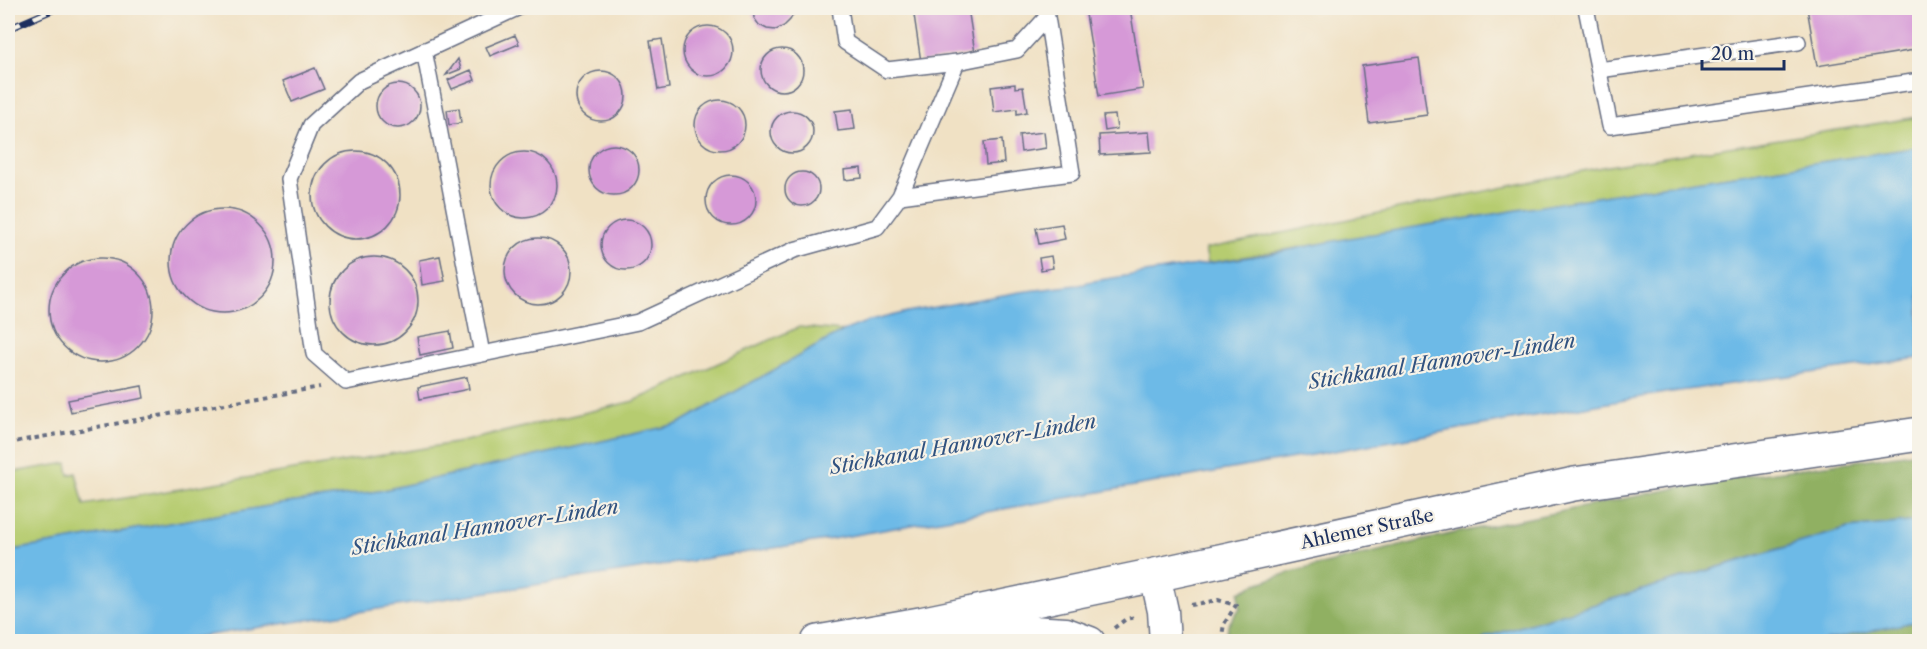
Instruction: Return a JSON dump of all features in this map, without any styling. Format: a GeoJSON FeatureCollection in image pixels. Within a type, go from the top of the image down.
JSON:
{"type":"FeatureCollection","features":[{"type":"Feature","properties":{"kind":"main road","name":"Ahlemer Straße"},"geometry":{"type":"LineString","coordinates":[[818,642],[920,624],[1155,575],[1574,484],[1920,434]]}},
{"type":"Feature","properties":{"kind":"street"},"geometry":{"type":"LineString","coordinates":[[1155,575],[1163,611],[1165,642]]}},
{"type":"Feature","properties":{"kind":"street"},"geometry":{"type":"LineString","coordinates":[[920,624],[1066,633],[1090,642]]}},
{"type":"Feature","properties":{"kind":"lane"},"geometry":{"type":"LineString","coordinates":[[517,8],[359,81],[311,125],[289,179],[314,354],[346,382],[638,322],[794,250],[877,227],[900,196],[957,62]]}},
{"type":"Feature","properties":{"kind":"lane"},"geometry":{"type":"LineString","coordinates":[[840,8],[844,42],[887,70],[957,62],[1017,50],[1046,12]]}},
{"type":"Feature","properties":{"kind":"lane"},"geometry":{"type":"LineString","coordinates":[[1586,8],[1610,126],[1920,81]]}},
{"type":"Feature","properties":{"kind":"lane"},"geometry":{"type":"LineString","coordinates":[[900,196],[1072,173],[1046,12]]}},
{"type":"Feature","properties":{"kind":"lane"},"geometry":{"type":"LineString","coordinates":[[1599,70],[1798,42]]}},
{"type":"Feature","properties":{"kind":"lane"},"geometry":{"type":"LineString","coordinates":[[424,50],[482,354]]}},
{"type":"Feature","properties":{"kind":"path"},"geometry":{"type":"LineString","coordinates":[[8,443],[346,382]]}},
{"type":"Feature","properties":{"kind":"green space"},"geometry":{"type":"Polygon","coordinates":[[[1919,117],[1919,147],[1663,186],[1208,263],[1205,249],[1602,167],[1919,117]]]}},
{"type":"Feature","properties":{"kind":"green space"},"geometry":{"type":"Polygon","coordinates":[[[799,327],[843,331],[678,424],[379,491],[280,504],[8,551],[8,473],[67,463],[69,475],[76,473],[84,505],[461,442],[634,401],[799,327]]]}},
{"type":"Feature","properties":{"kind":"green space"},"geometry":{"type":"Polygon","coordinates":[[[1919,452],[1919,521],[1848,528],[1486,637],[1481,641],[1226,642],[1228,625],[1240,608],[1239,592],[1291,572],[1450,534],[1711,481],[1919,452]]]}},
{"type":"Feature","properties":{"kind":"green space"},"geometry":{"type":"Polygon","coordinates":[[[1919,621],[1919,641],[1818,641],[1919,621]]]}},
{"type":"Feature","properties":{"kind":"water","name":"Stichkanal Hannover-Linden"},"geometry":{"type":"Polygon","coordinates":[[[1919,147],[1919,358],[1665,393],[826,540],[171,641],[8,641],[8,551],[280,504],[379,491],[678,424],[843,331],[866,322],[907,312],[1020,292],[1085,284],[1663,186],[1919,147]]]}},
{"type":"Feature","properties":{"kind":"water"},"geometry":{"type":"Polygon","coordinates":[[[1919,521],[1919,621],[1818,642],[1481,641],[1486,637],[1849,528],[1919,521]]]}},
{"type":"Feature","properties":{"kind":"building"},"geometry":{"type":"Polygon","coordinates":[[[753,8],[794,8],[794,13],[784,26],[776,30],[767,29],[759,25],[754,18],[753,8]]]}},
{"type":"Feature","properties":{"kind":"building"},"geometry":{"type":"Polygon","coordinates":[[[913,8],[968,8],[975,53],[921,62],[913,8]]]}},
{"type":"Feature","properties":{"kind":"building"},"geometry":{"type":"Polygon","coordinates":[[[1085,8],[1130,8],[1143,89],[1099,96],[1085,8]]]}},
{"type":"Feature","properties":{"kind":"building"},"geometry":{"type":"Polygon","coordinates":[[[1807,8],[1920,8],[1920,49],[1817,66],[1807,8]]]}},
{"type":"Feature","properties":{"kind":"building"},"geometry":{"type":"Polygon","coordinates":[[[703,26],[713,26],[726,33],[733,46],[733,56],[726,69],[713,76],[703,76],[694,72],[687,65],[683,56],[683,46],[687,37],[694,30],[703,26]]]}},
{"type":"Feature","properties":{"kind":"building"},"geometry":{"type":"Polygon","coordinates":[[[515,35],[519,44],[490,56],[486,47],[515,35]]]}},
{"type":"Feature","properties":{"kind":"building"},"geometry":{"type":"Polygon","coordinates":[[[662,39],[669,88],[658,90],[650,41],[662,39]]]}},
{"type":"Feature","properties":{"kind":"building"},"geometry":{"type":"Polygon","coordinates":[[[782,49],[797,55],[803,70],[797,85],[782,91],[767,85],[761,70],[767,55],[782,49]]]}},
{"type":"Feature","properties":{"kind":"building"},"geometry":{"type":"Polygon","coordinates":[[[1419,58],[1427,115],[1369,123],[1362,66],[1419,58]]]}},
{"type":"Feature","properties":{"kind":"building"},"geometry":{"type":"Polygon","coordinates":[[[458,59],[461,69],[446,75],[458,59]]]}},
{"type":"Feature","properties":{"kind":"building"},"geometry":{"type":"Polygon","coordinates":[[[315,68],[324,89],[292,102],[283,81],[315,68]]]}},
{"type":"Feature","properties":{"kind":"building"},"geometry":{"type":"Polygon","coordinates":[[[471,70],[475,80],[452,89],[448,80],[471,70]]]}},
{"type":"Feature","properties":{"kind":"building"},"geometry":{"type":"Polygon","coordinates":[[[596,71],[606,71],[619,78],[626,91],[626,101],[619,114],[606,121],[596,121],[587,117],[580,110],[576,101],[576,91],[580,82],[587,75],[596,71]]]}},
{"type":"Feature","properties":{"kind":"building"},"geometry":{"type":"Polygon","coordinates":[[[398,84],[413,91],[420,106],[413,121],[398,128],[383,121],[376,106],[383,91],[398,84]]]}},
{"type":"Feature","properties":{"kind":"building"},"geometry":{"type":"Polygon","coordinates":[[[1015,84],[1015,88],[1023,87],[1027,112],[1017,114],[1017,109],[994,112],[991,87],[1015,84]]]}},
{"type":"Feature","properties":{"kind":"building"},"geometry":{"type":"Polygon","coordinates":[[[715,100],[725,100],[738,107],[745,120],[745,130],[738,143],[725,150],[715,150],[706,146],[699,139],[695,130],[695,120],[699,111],[706,104],[715,100]]]}},
{"type":"Feature","properties":{"kind":"building"},"geometry":{"type":"Polygon","coordinates":[[[459,108],[461,123],[449,125],[447,110],[459,108]]]}},
{"type":"Feature","properties":{"kind":"building"},"geometry":{"type":"Polygon","coordinates":[[[852,109],[855,129],[838,131],[835,111],[852,109]]]}},
{"type":"Feature","properties":{"kind":"building"},"geometry":{"type":"Polygon","coordinates":[[[792,111],[807,117],[813,132],[807,147],[792,153],[777,147],[771,132],[777,117],[792,111]]]}},
{"type":"Feature","properties":{"kind":"building"},"geometry":{"type":"Polygon","coordinates":[[[1115,115],[1117,129],[1105,131],[1103,116],[1115,115]]]}},
{"type":"Feature","properties":{"kind":"building"},"geometry":{"type":"Polygon","coordinates":[[[1044,132],[1046,148],[1021,152],[1019,135],[1044,132]]]}},
{"type":"Feature","properties":{"kind":"building"},"geometry":{"type":"Polygon","coordinates":[[[1149,132],[1151,152],[1100,155],[1099,135],[1149,132]]]}},
{"type":"Feature","properties":{"kind":"building"},"geometry":{"type":"Polygon","coordinates":[[[1002,140],[1004,163],[986,165],[984,142],[1002,140]]]}},
{"type":"Feature","properties":{"kind":"building"},"geometry":{"type":"Polygon","coordinates":[[[609,145],[619,145],[632,152],[639,165],[639,175],[632,188],[619,195],[609,195],[600,191],[593,184],[589,175],[589,165],[593,156],[600,149],[609,145]]]}},
{"type":"Feature","properties":{"kind":"building"},"geometry":{"type":"Polygon","coordinates":[[[356,151],[373,155],[387,164],[396,178],[400,195],[396,212],[387,226],[373,235],[356,239],[339,235],[325,226],[316,212],[312,195],[316,178],[325,164],[339,155],[356,151]]]}},
{"type":"Feature","properties":{"kind":"building"},"geometry":{"type":"Polygon","coordinates":[[[524,152],[537,154],[547,162],[555,172],[557,185],[555,198],[547,208],[537,216],[524,218],[511,216],[501,208],[493,198],[491,185],[493,172],[501,162],[511,154],[524,152]]]}},
{"type":"Feature","properties":{"kind":"building"},"geometry":{"type":"Polygon","coordinates":[[[861,168],[862,178],[845,180],[844,170],[861,168]]]}},
{"type":"Feature","properties":{"kind":"building"},"geometry":{"type":"Polygon","coordinates":[[[802,172],[814,177],[819,189],[814,201],[802,206],[790,201],[785,189],[790,177],[802,172]]]}},
{"type":"Feature","properties":{"kind":"building"},"geometry":{"type":"Polygon","coordinates":[[[726,175],[736,175],[749,182],[756,195],[756,205],[749,218],[736,225],[726,225],[717,221],[710,214],[706,205],[706,195],[710,186],[717,179],[726,175]]]}},
{"type":"Feature","properties":{"kind":"building"},"geometry":{"type":"Polygon","coordinates":[[[223,209],[243,213],[260,224],[271,241],[275,261],[271,281],[260,298],[243,309],[223,313],[203,309],[186,298],[175,281],[171,261],[175,241],[186,224],[203,213],[223,209]]]}},
{"type":"Feature","properties":{"kind":"building"},"geometry":{"type":"Polygon","coordinates":[[[621,220],[631,220],[644,227],[651,240],[651,250],[644,263],[631,270],[621,270],[612,266],[605,259],[601,250],[601,240],[605,231],[612,224],[621,220]]]}},
{"type":"Feature","properties":{"kind":"building"},"geometry":{"type":"Polygon","coordinates":[[[1062,224],[1065,239],[1039,244],[1036,228],[1062,224]]]}},
{"type":"Feature","properties":{"kind":"building"},"geometry":{"type":"Polygon","coordinates":[[[532,238],[544,238],[556,243],[566,253],[571,271],[569,284],[556,299],[544,304],[532,304],[520,299],[510,289],[505,277],[505,265],[510,253],[520,243],[532,238]]]}},
{"type":"Feature","properties":{"kind":"building"},"geometry":{"type":"Polygon","coordinates":[[[440,256],[445,281],[422,285],[419,260],[440,256]]]}},
{"type":"Feature","properties":{"kind":"building"},"geometry":{"type":"Polygon","coordinates":[[[1051,256],[1053,268],[1041,270],[1039,258],[1051,256]]]}},
{"type":"Feature","properties":{"kind":"building"},"geometry":{"type":"Polygon","coordinates":[[[374,257],[391,261],[405,270],[414,284],[418,301],[414,318],[405,332],[391,341],[374,345],[357,341],[343,332],[334,318],[330,301],[334,284],[343,270],[357,261],[374,257]]]}},
{"type":"Feature","properties":{"kind":"building"},"geometry":{"type":"Polygon","coordinates":[[[101,258],[121,262],[138,273],[149,290],[153,310],[149,330],[138,347],[121,358],[101,362],[81,358],[64,347],[53,330],[49,310],[53,290],[64,273],[81,262],[101,258]]]}},
{"type":"Feature","properties":{"kind":"building"},"geometry":{"type":"Polygon","coordinates":[[[450,331],[453,348],[420,355],[417,337],[450,331]]]}},
{"type":"Feature","properties":{"kind":"building"},"geometry":{"type":"Polygon","coordinates":[[[467,377],[469,389],[420,399],[418,387],[467,377]]]}},
{"type":"Feature","properties":{"kind":"building"},"geometry":{"type":"Polygon","coordinates":[[[142,386],[144,398],[71,412],[68,400],[142,386]]]}},
{"type":"Feature","properties":{"kind":"railway"},"geometry":{"type":"LineString","coordinates":[[8,29],[57,8]]}}]}
